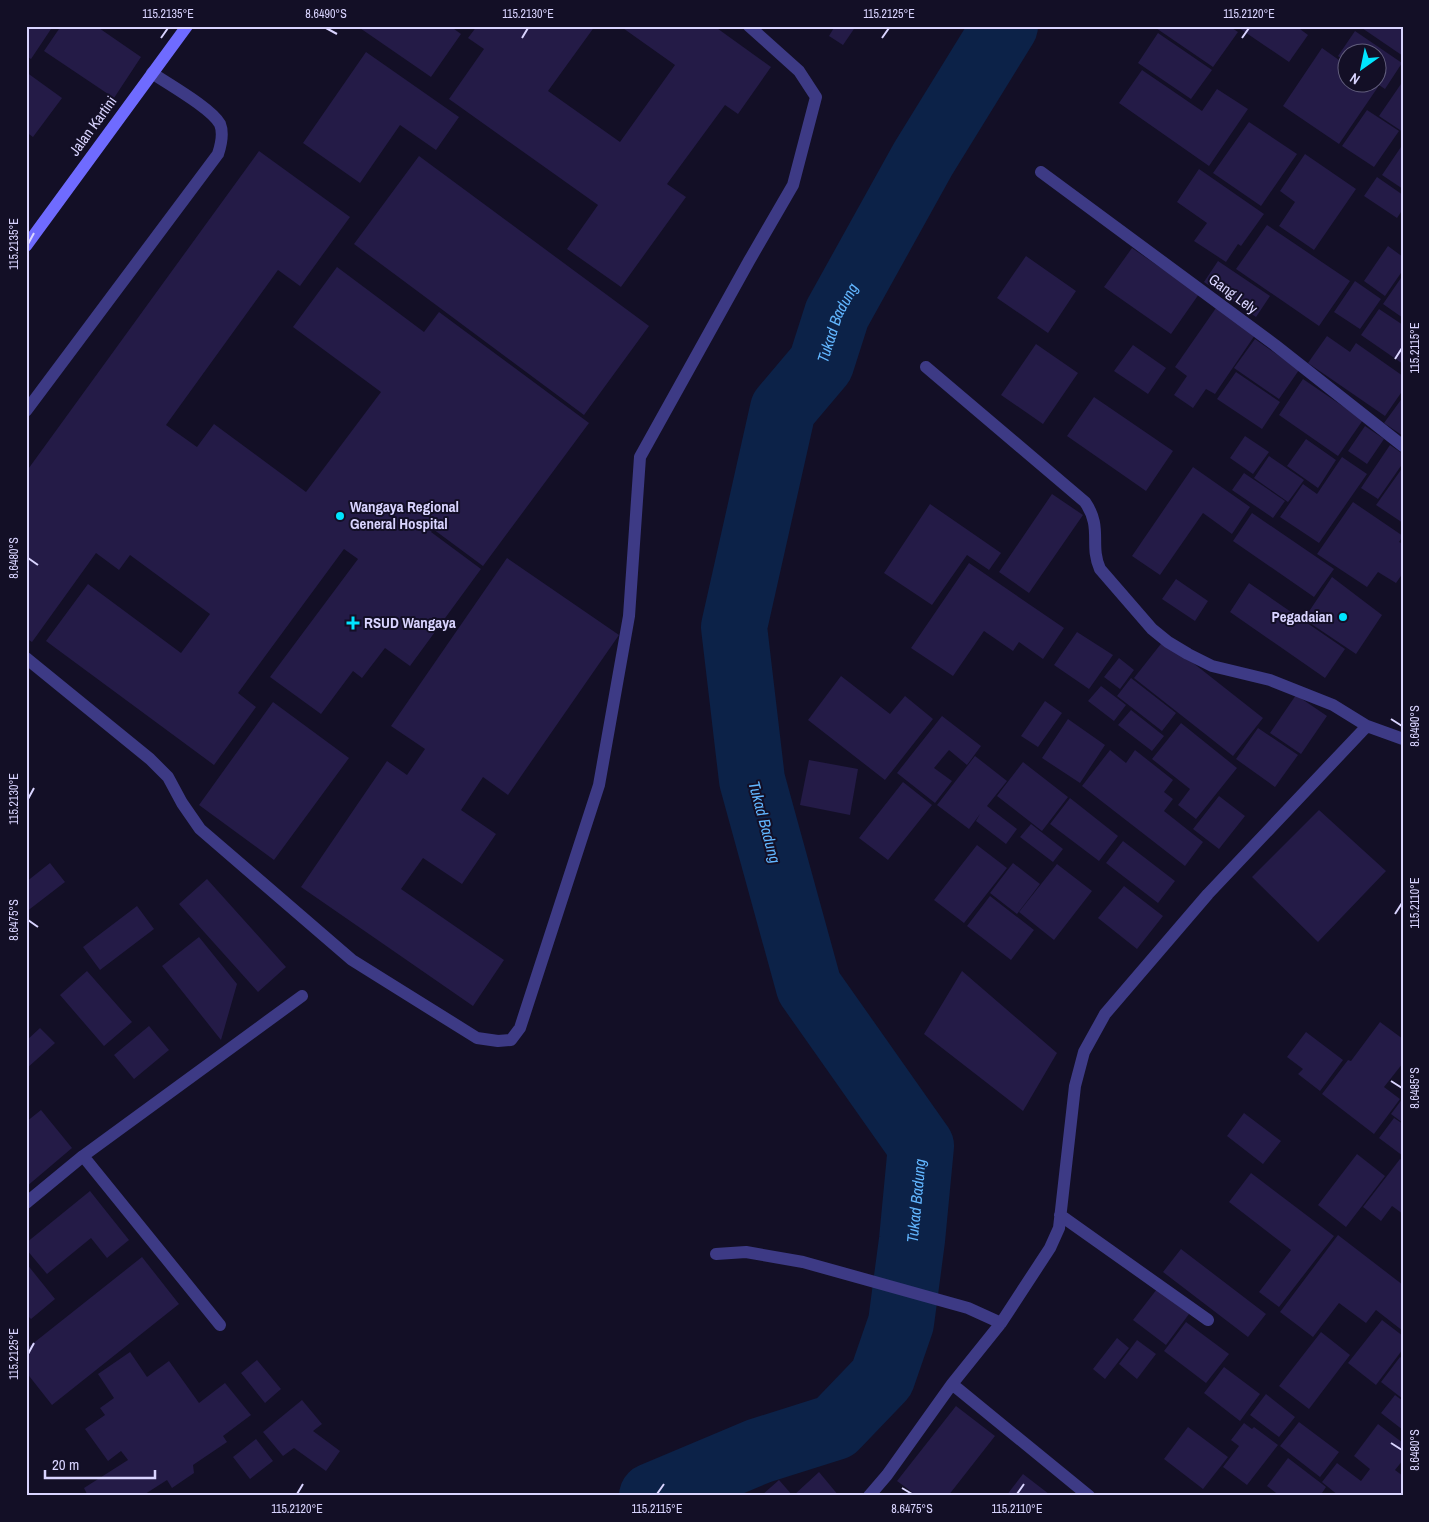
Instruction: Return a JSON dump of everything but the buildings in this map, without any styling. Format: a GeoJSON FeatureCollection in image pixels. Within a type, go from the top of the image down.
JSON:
{"type":"FeatureCollection","features":[{"type":"Feature","properties":{"kind":"main road","name":"Jalan Kartini"},"geometry":{"type":"LineString","coordinates":[[26,246],[186,26]]}},
{"type":"Feature","properties":{"kind":"street"},"geometry":{"type":"LineString","coordinates":[[26,658],[150,759],[168,777],[182,803],[200,829],[352,960],[477,1038],[498,1042],[510,1040],[520,1028],[598,785],[629,616],[640,457],[793,185],[816,97],[799,72],[750,26]]}},
{"type":"Feature","properties":{"kind":"street"},"geometry":{"type":"LineString","coordinates":[[26,411],[218,154],[222,140],[220,125],[212,114],[152,73]]}},
{"type":"Feature","properties":{"kind":"street","name":"Gang Lely"},"geometry":{"type":"LineString","coordinates":[[1041,172],[1275,345],[1403,446]]}},
{"type":"Feature","properties":{"kind":"street"},"geometry":{"type":"LineString","coordinates":[[926,367],[1085,502],[1092,512],[1096,523],[1096,559],[1100,569],[1152,629],[1168,642],[1212,666],[1270,680],[1334,705],[1367,726],[1403,739]]}},
{"type":"Feature","properties":{"kind":"street"},"geometry":{"type":"LineString","coordinates":[[869,1496],[887,1475],[952,1384],[1001,1323],[1050,1248],[1059,1228],[1075,1086],[1084,1052],[1105,1014],[1208,894],[1367,726]]}},
{"type":"Feature","properties":{"kind":"street"},"geometry":{"type":"LineString","coordinates":[[26,1203],[83,1156],[302,996]]}},
{"type":"Feature","properties":{"kind":"street"},"geometry":{"type":"LineString","coordinates":[[83,1156],[220,1325]]}},
{"type":"Feature","properties":{"kind":"street"},"geometry":{"type":"LineString","coordinates":[[1060,1215],[1208,1320]]}},
{"type":"Feature","properties":{"kind":"street"},"geometry":{"type":"LineString","coordinates":[[716,1254],[746,1252],[803,1262],[968,1308],[1001,1323]]}},
{"type":"Feature","properties":{"kind":"street"},"geometry":{"type":"LineString","coordinates":[[952,1384],[1089,1496]]}},
{"type":"Feature","properties":{"kind":"waterway","name":"Tukad Badung"},"geometry":{"type":"LineString","coordinates":[[652,1496],[759,1451],[835,1427],[882,1378],[901,1323],[912,1240],[921,1146],[809,987],[752,780],[734,627],[783,409],[821,364],[837,314],[923,159],[1005,26]]}},
{"type":"Feature","properties":{"kind":"place","name":"Wangaya Regional General Hospital"},"geometry":{"type":"Point","coordinates":[340,516]}},
{"type":"Feature","properties":{"kind":"place","name":"Pegadaian"},"geometry":{"type":"Point","coordinates":[1343,617]}},
{"type":"Feature","properties":{"kind":"place","name":"RSUD Wangaya"},"geometry":{"type":"Point","coordinates":[353,623]}}]}
